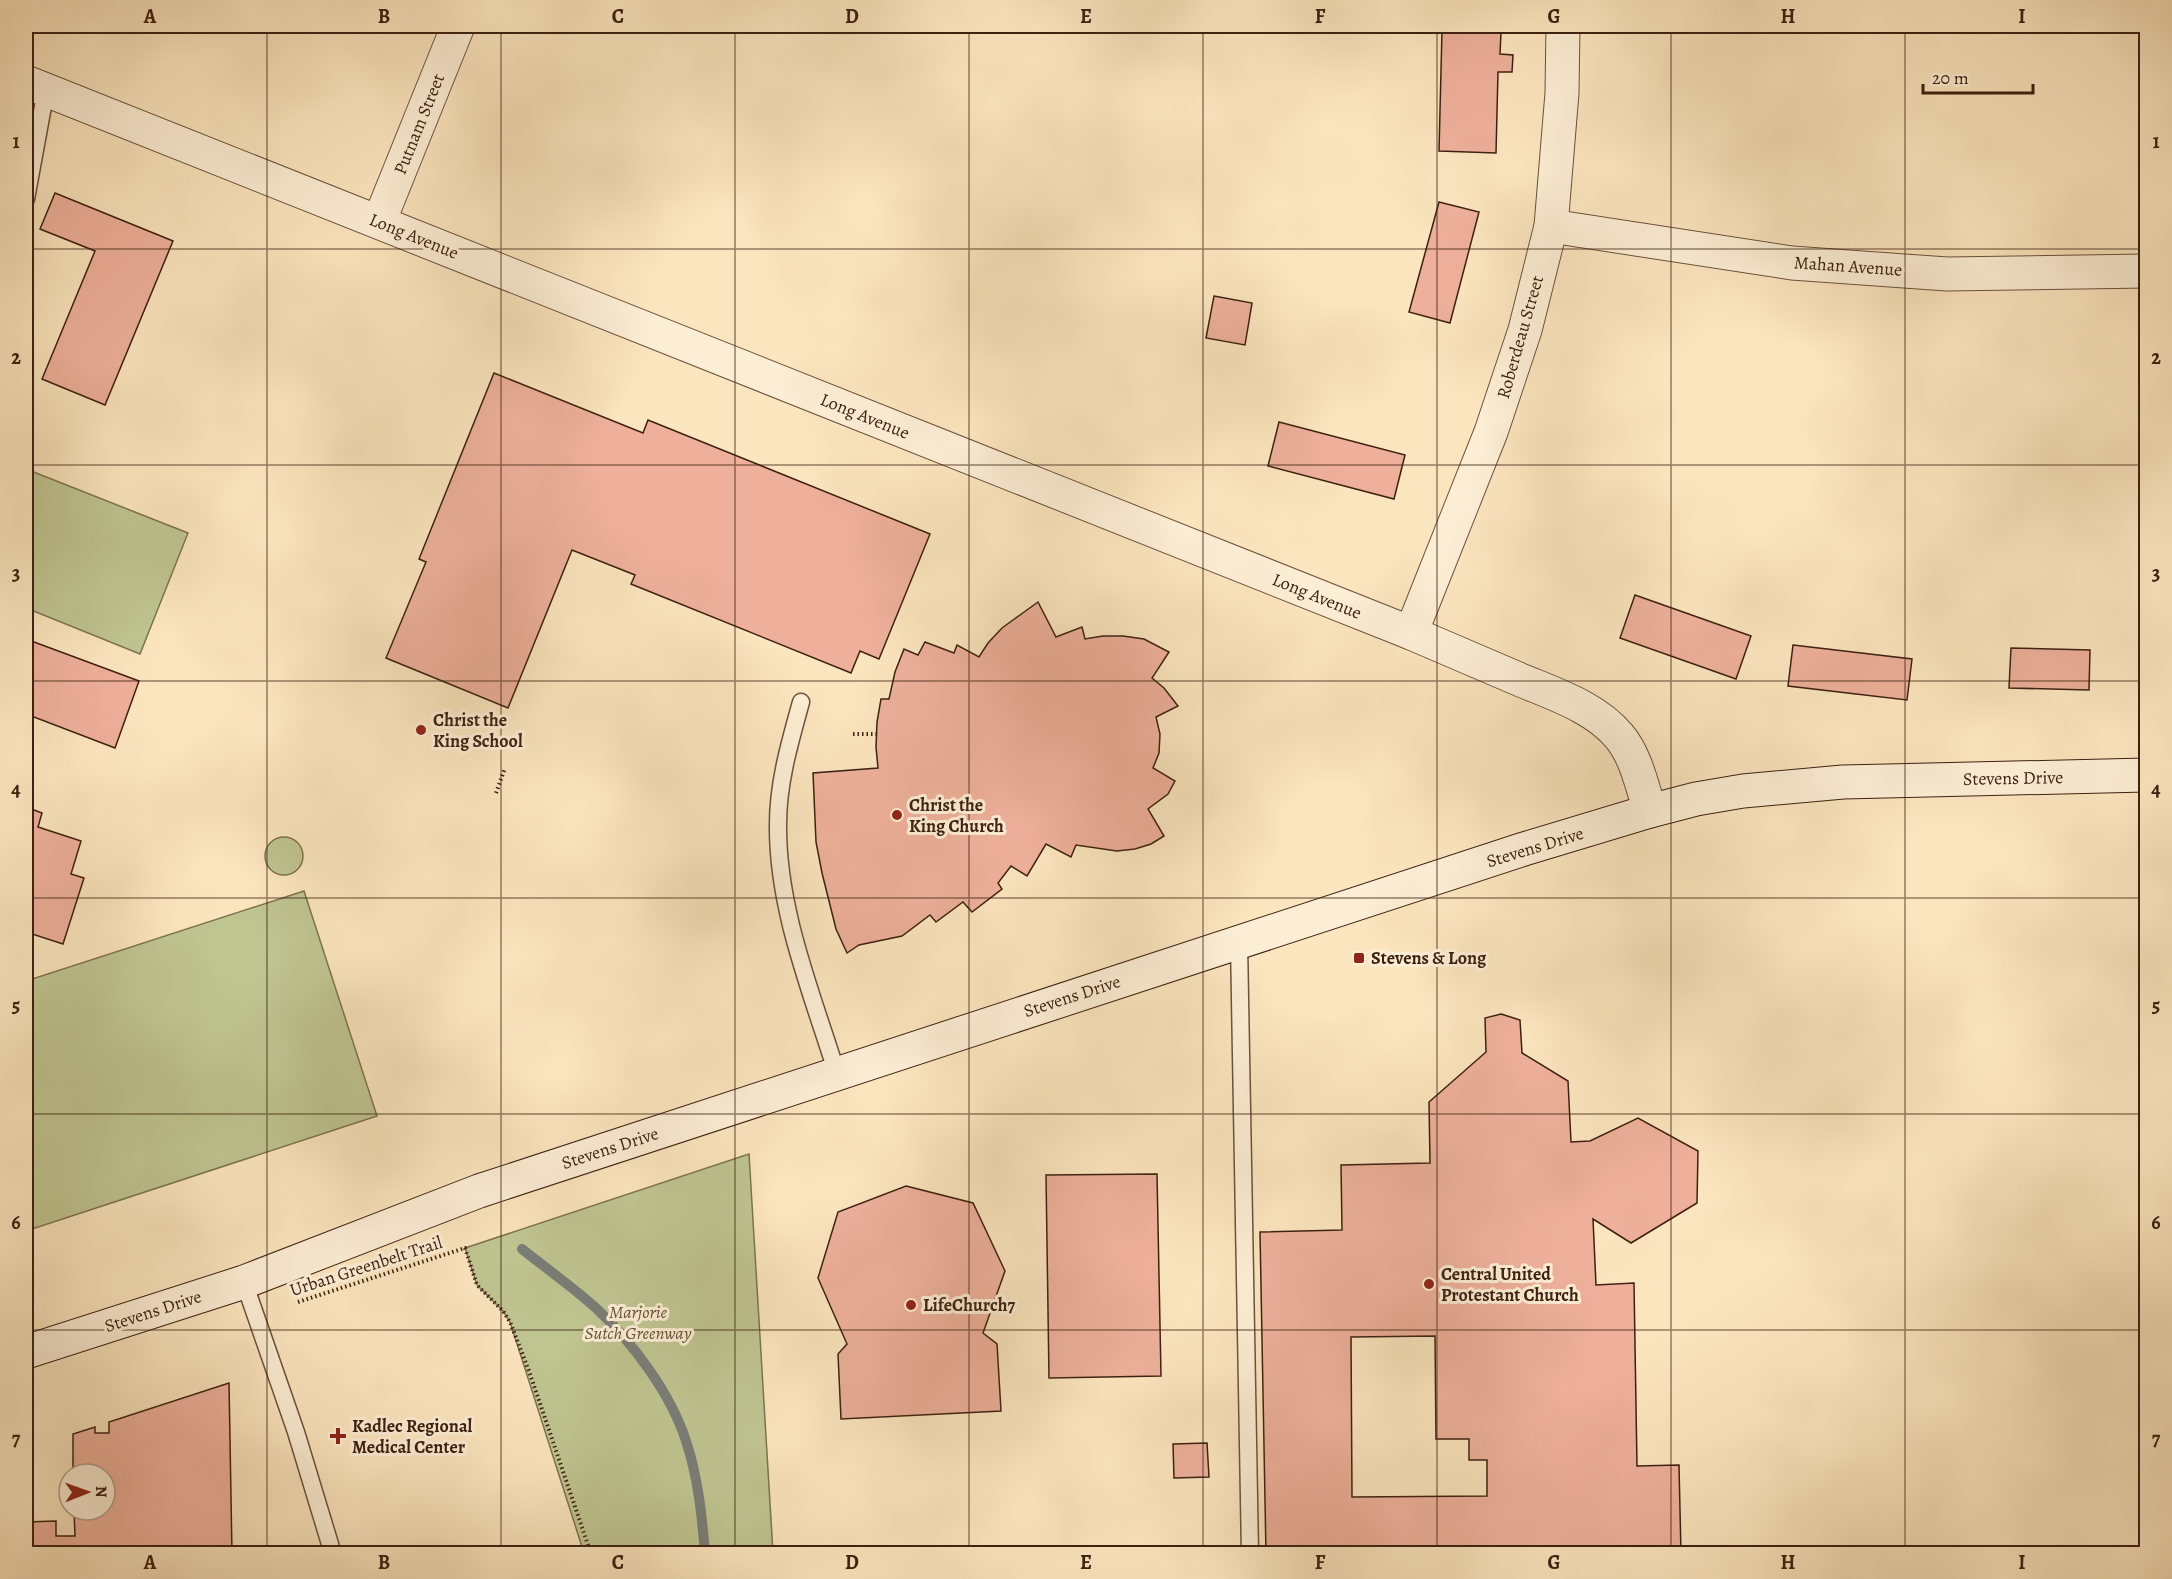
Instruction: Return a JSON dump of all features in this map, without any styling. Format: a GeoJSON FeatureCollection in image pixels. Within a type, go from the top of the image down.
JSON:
{"type":"FeatureCollection","features":[{"type":"Feature","properties":{"kind":"street","name":"Putnam Street"},"geometry":{"type":"LineString","coordinates":[[379,222],[458,26]]}},
{"type":"Feature","properties":{"kind":"street","name":"Roberdeau Street"},"geometry":{"type":"LineString","coordinates":[[1411,633],[1491,432],[1525,330],[1551,226],[1562,93],[1563,26]]}},
{"type":"Feature","properties":{"kind":"street","name":"Long Avenue"},"geometry":{"type":"LineString","coordinates":[[36,86],[1411,633],[1586,709],[1607,723],[1630,752],[1650,811]]}},
{"type":"Feature","properties":{"kind":"street","name":"Mahan Avenue"},"geometry":{"type":"LineString","coordinates":[[1551,226],[1792,263],[1947,274],[2146,271]]}},
{"type":"Feature","properties":{"kind":"street","name":"Stevens Drive"},"geometry":{"type":"LineString","coordinates":[[26,1353],[244,1282],[459,1198],[1524,849],[1650,811],[1696,799],[1802,785],[2146,775]]}},
{"type":"Feature","properties":{"kind":"lane"},"geometry":{"type":"LineString","coordinates":[[26,199],[36,86]]}},
{"type":"Feature","properties":{"kind":"lane"},"geometry":{"type":"LineString","coordinates":[[801,702],[786,755],[781,793],[778,822],[780,870],[800,958],[837,1074]]}},
{"type":"Feature","properties":{"kind":"lane"},"geometry":{"type":"LineString","coordinates":[[1239,943],[1250,1554]]}},
{"type":"Feature","properties":{"kind":"lane"},"geometry":{"type":"LineString","coordinates":[[244,1282],[296,1432],[333,1554]]}},
{"type":"Feature","properties":{"kind":"path"},"geometry":{"type":"LineString","coordinates":[[853,734],[880,734]]}},
{"type":"Feature","properties":{"kind":"path"},"geometry":{"type":"LineString","coordinates":[[496,793],[505,768]]}},
{"type":"Feature","properties":{"kind":"path","name":"Urban Greenbelt Trail"},"geometry":{"type":"LineString","coordinates":[[255,1316],[465,1248],[477,1285],[503,1311],[510,1322],[591,1554]]}},
{"type":"Feature","properties":{"kind":"green space"},"geometry":{"type":"Polygon","coordinates":[[[26,469],[188,533],[140,654],[26,608],[26,469]]]}},
{"type":"Feature","properties":{"kind":"green space"},"geometry":{"type":"Polygon","coordinates":[[[284,837],[297,843],[303,856],[297,869],[284,875],[271,869],[265,856],[271,843],[284,837]]]}},
{"type":"Feature","properties":{"kind":"green space"},"geometry":{"type":"Polygon","coordinates":[[[304,891],[377,1116],[26,1231],[26,981],[304,891]]]}},
{"type":"Feature","properties":{"kind":"green space","name":"Marjorie Sutch Greenway"},"geometry":{"type":"Polygon","coordinates":[[[749,1154],[773,1553],[584,1553],[510,1322],[503,1311],[477,1285],[465,1248],[749,1154]]]}},
{"type":"Feature","properties":{"kind":"building"},"geometry":{"type":"Polygon","coordinates":[[[1442,31],[1501,32],[1500,54],[1513,55],[1512,72],[1498,72],[1496,153],[1439,151],[1442,31]]]}},
{"type":"Feature","properties":{"kind":"building"},"geometry":{"type":"Polygon","coordinates":[[[55,193],[173,241],[105,405],[42,379],[95,251],[40,229],[55,193]]]}},
{"type":"Feature","properties":{"kind":"building"},"geometry":{"type":"Polygon","coordinates":[[[1439,202],[1479,212],[1450,323],[1409,312],[1439,202]]]}},
{"type":"Feature","properties":{"kind":"building"},"geometry":{"type":"Polygon","coordinates":[[[1214,296],[1252,303],[1245,345],[1206,338],[1214,296]]]}},
{"type":"Feature","properties":{"kind":"building"},"geometry":{"type":"Polygon","coordinates":[[[494,373],[643,433],[648,420],[930,534],[879,659],[860,651],[851,673],[631,584],[635,575],[572,550],[508,708],[386,658],[426,562],[419,559],[494,373]]]}},
{"type":"Feature","properties":{"kind":"building"},"geometry":{"type":"Polygon","coordinates":[[[1279,422],[1405,455],[1394,499],[1268,466],[1279,422]]]}},
{"type":"Feature","properties":{"kind":"building"},"geometry":{"type":"Polygon","coordinates":[[[1635,595],[1751,636],[1736,679],[1620,638],[1635,595]]]}},
{"type":"Feature","properties":{"kind":"building"},"geometry":{"type":"Polygon","coordinates":[[[1038,602],[1056,637],[1082,627],[1085,639],[1123,636],[1144,639],[1169,652],[1152,678],[1164,688],[1178,706],[1156,717],[1160,734],[1159,753],[1153,768],[1175,781],[1168,794],[1148,809],[1164,836],[1151,844],[1117,851],[1076,845],[1071,857],[1046,844],[1027,876],[1011,866],[998,883],[1002,889],[972,912],[963,902],[936,922],[930,915],[902,936],[859,945],[847,953],[836,929],[816,842],[813,773],[878,768],[877,722],[881,699],[889,699],[895,672],[904,649],[918,655],[925,642],[954,653],[957,645],[979,657],[1002,628],[1038,602]]]}},
{"type":"Feature","properties":{"kind":"building"},"geometry":{"type":"Polygon","coordinates":[[[26,639],[139,681],[115,748],[26,714],[26,639]]]}},
{"type":"Feature","properties":{"kind":"building"},"geometry":{"type":"Polygon","coordinates":[[[1793,645],[1912,659],[1907,700],[1788,686],[1793,645]]]}},
{"type":"Feature","properties":{"kind":"building"},"geometry":{"type":"Polygon","coordinates":[[[2011,648],[2090,650],[2089,690],[2009,688],[2011,648]]]}},
{"type":"Feature","properties":{"kind":"building"},"geometry":{"type":"Polygon","coordinates":[[[26,807],[42,813],[38,827],[81,841],[71,874],[84,878],[63,944],[26,932],[26,807]]]}},
{"type":"Feature","properties":{"kind":"building","name":"Central United Protestant Church"},"geometry":{"type":"Polygon","coordinates":[[[1501,1014],[1520,1020],[1522,1053],[1568,1081],[1571,1142],[1590,1141],[1638,1118],[1698,1151],[1697,1203],[1631,1243],[1593,1219],[1596,1285],[1634,1283],[1637,1466],[1679,1465],[1681,1554],[1266,1554],[1260,1232],[1342,1230],[1341,1165],[1430,1163],[1429,1102],[1486,1052],[1485,1018],[1501,1014]],[[1435,1336],[1351,1337],[1352,1497],[1487,1496],[1487,1460],[1469,1460],[1469,1439],[1436,1439],[1435,1336]]]}},
{"type":"Feature","properties":{"kind":"building"},"geometry":{"type":"Polygon","coordinates":[[[1157,1174],[1161,1376],[1049,1378],[1046,1175],[1157,1174]]]}},
{"type":"Feature","properties":{"kind":"building","name":"LifeChurch7"},"geometry":{"type":"Polygon","coordinates":[[[906,1186],[973,1203],[1005,1271],[983,1333],[997,1344],[1001,1411],[841,1419],[838,1354],[847,1344],[818,1278],[838,1212],[906,1186]]]}},
{"type":"Feature","properties":{"kind":"building"},"geometry":{"type":"Polygon","coordinates":[[[229,1383],[232,1554],[26,1554],[26,1522],[56,1521],[56,1536],[75,1536],[74,1522],[117,1522],[117,1462],[73,1462],[73,1434],[95,1427],[95,1433],[109,1433],[109,1422],[229,1383]]]}},
{"type":"Feature","properties":{"kind":"building"},"geometry":{"type":"Polygon","coordinates":[[[1207,1443],[1209,1477],[1174,1478],[1173,1444],[1207,1443]]]}},
{"type":"Feature","properties":{"kind":"waterway"},"geometry":{"type":"LineString","coordinates":[[522,1249],[597,1309],[637,1353],[661,1388],[679,1423],[694,1468],[705,1554]]}},
{"type":"Feature","properties":{"kind":"place","name":"Christ the King School"},"geometry":{"type":"Point","coordinates":[421,730]}},
{"type":"Feature","properties":{"kind":"place","name":"Christ the King Church"},"geometry":{"type":"Point","coordinates":[897,815]}},
{"type":"Feature","properties":{"kind":"place","name":"Stevens & Long"},"geometry":{"type":"Point","coordinates":[1359,958]}},
{"type":"Feature","properties":{"kind":"place","name":"Central United Protestant Church"},"geometry":{"type":"Point","coordinates":[1429,1284]}},
{"type":"Feature","properties":{"kind":"place","name":"LifeChurch7"},"geometry":{"type":"Point","coordinates":[911,1305]}},
{"type":"Feature","properties":{"kind":"place","name":"Kadlec Regional Medical Center"},"geometry":{"type":"Point","coordinates":[338,1436]}}]}
